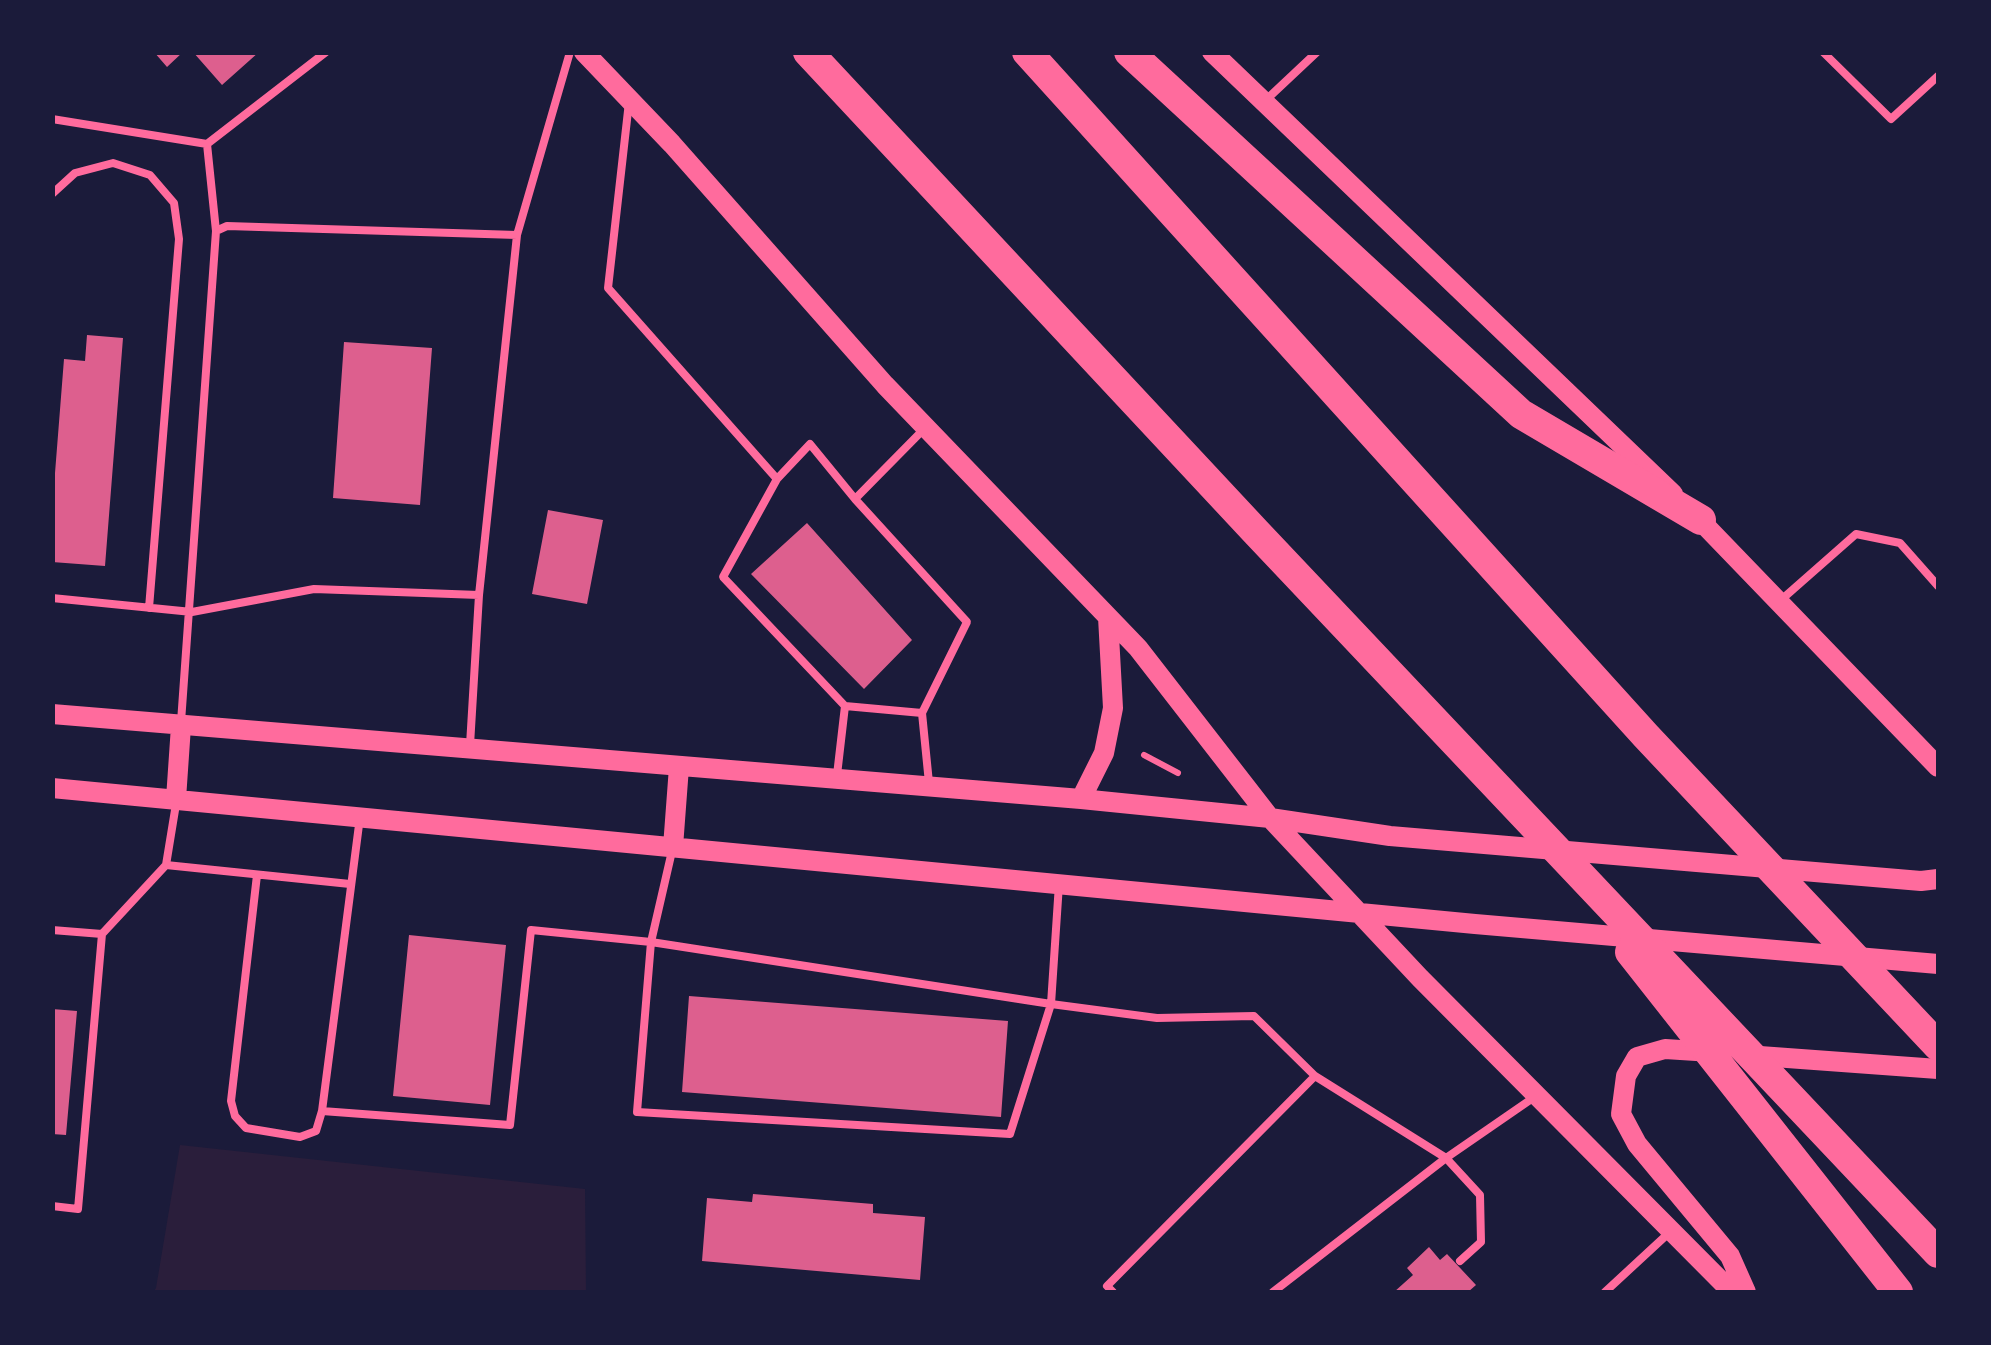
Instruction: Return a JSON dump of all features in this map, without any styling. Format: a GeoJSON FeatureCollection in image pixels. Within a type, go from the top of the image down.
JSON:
{"type":"FeatureCollection","features":[{"type":"Feature","properties":{"kind":"highway"},"geometry":{"type":"LineString","coordinates":[[808,52],[1938,1253]]}},
{"type":"Feature","properties":{"kind":"highway"},"geometry":{"type":"LineString","coordinates":[[1027,52],[1646,736],[1938,1046]]}},
{"type":"Feature","properties":{"kind":"highway"},"geometry":{"type":"LineString","coordinates":[[1130,52],[1521,414],[1701,520]]}},
{"type":"Feature","properties":{"kind":"highway"},"geometry":{"type":"LineString","coordinates":[[1513,805],[1898,1292]]}},
{"type":"Feature","properties":{"kind":"highway"},"geometry":{"type":"LineString","coordinates":[[1878,980],[1938,1028]]}},
{"type":"Feature","properties":{"kind":"main road"},"geometry":{"type":"LineString","coordinates":[[584,52],[926,427],[1138,648],[1270,818],[1420,978],[1732,1292]]}},
{"type":"Feature","properties":{"kind":"main road"},"geometry":{"type":"LineString","coordinates":[[1212,52],[1701,520],[1938,767]]}},
{"type":"Feature","properties":{"kind":"main road"},"geometry":{"type":"LineString","coordinates":[[1081,799],[1104,753],[1114,708],[1108,617]]}},
{"type":"Feature","properties":{"kind":"main road"},"geometry":{"type":"LineString","coordinates":[[52,714],[1081,799],[1270,818],[1390,836],[1930,880]]}},
{"type":"Feature","properties":{"kind":"main road"},"geometry":{"type":"LineString","coordinates":[[176,800],[181,726]]}},
{"type":"Feature","properties":{"kind":"main road"},"geometry":{"type":"LineString","coordinates":[[674,847],[679,767]]}},
{"type":"Feature","properties":{"kind":"main road"},"geometry":{"type":"LineString","coordinates":[[52,788],[1475,924],[1938,964]]}},
{"type":"Feature","properties":{"kind":"main road"},"geometry":{"type":"LineString","coordinates":[[1746,1292],[1730,1256],[1637,1144],[1621,1114],[1626,1076],[1637,1056],[1665,1048],[1938,1069]]}},
{"type":"Feature","properties":{"kind":"lane"},"geometry":{"type":"LineString","coordinates":[[52,119],[207,144],[326,52]]}},
{"type":"Feature","properties":{"kind":"lane"},"geometry":{"type":"LineString","coordinates":[[470,750],[478,595],[517,235],[570,52]]}},
{"type":"Feature","properties":{"kind":"lane"},"geometry":{"type":"LineString","coordinates":[[1264,102],[1317,52]]}},
{"type":"Feature","properties":{"kind":"lane"},"geometry":{"type":"LineString","coordinates":[[1824,52],[1890,119],[1938,76]]}},
{"type":"Feature","properties":{"kind":"lane"},"geometry":{"type":"LineString","coordinates":[[630,100],[608,288],[777,479]]}},
{"type":"Feature","properties":{"kind":"lane"},"geometry":{"type":"LineString","coordinates":[[181,726],[216,231],[207,144]]}},
{"type":"Feature","properties":{"kind":"lane"},"geometry":{"type":"LineString","coordinates":[[52,194],[75,173],[113,163],[150,175],[174,202],[179,239],[150,608]]}},
{"type":"Feature","properties":{"kind":"lane"},"geometry":{"type":"LineString","coordinates":[[216,231],[227,226],[517,235]]}},
{"type":"Feature","properties":{"kind":"lane"},"geometry":{"type":"LineString","coordinates":[[855,499],[926,427]]}},
{"type":"Feature","properties":{"kind":"lane"},"geometry":{"type":"LineString","coordinates":[[922,713],[845,706],[723,576],[777,479],[810,444],[967,622],[922,713],[930,787]]}},
{"type":"Feature","properties":{"kind":"lane"},"geometry":{"type":"LineString","coordinates":[[1781,600],[1856,534],[1900,543],[1938,586]]}},
{"type":"Feature","properties":{"kind":"lane"},"geometry":{"type":"LineString","coordinates":[[52,598],[192,612],[314,589],[478,595]]}},
{"type":"Feature","properties":{"kind":"lane"},"geometry":{"type":"LineString","coordinates":[[836,779],[845,706]]}},
{"type":"Feature","properties":{"kind":"lane"},"geometry":{"type":"LineString","coordinates":[[52,1206],[78,1208],[102,934],[166,865],[176,800]]}},
{"type":"Feature","properties":{"kind":"lane"},"geometry":{"type":"LineString","coordinates":[[257,875],[232,1101],[235,1116],[246,1128],[300,1137],[316,1131],[322,1112],[360,817]]}},
{"type":"Feature","properties":{"kind":"lane"},"geometry":{"type":"LineString","coordinates":[[674,847],[651,942],[637,1112],[1010,1134],[1050,1004],[1059,884]]}},
{"type":"Feature","properties":{"kind":"lane"},"geometry":{"type":"LineString","coordinates":[[166,865],[350,884]]}},
{"type":"Feature","properties":{"kind":"lane"},"geometry":{"type":"LineString","coordinates":[[52,930],[102,934]]}},
{"type":"Feature","properties":{"kind":"lane"},"geometry":{"type":"LineString","coordinates":[[322,1112],[510,1125],[531,930],[651,942],[1157,1018],[1254,1016],[1316,1076],[1446,1158],[1480,1194],[1481,1242],[1460,1261]]}},
{"type":"Feature","properties":{"kind":"lane"},"geometry":{"type":"LineString","coordinates":[[1112,1292],[1107,1286],[1316,1076]]}},
{"type":"Feature","properties":{"kind":"lane"},"geometry":{"type":"LineString","coordinates":[[1273,1292],[1446,1158],[1537,1095]]}},
{"type":"Feature","properties":{"kind":"lane"},"geometry":{"type":"LineString","coordinates":[[1604,1292],[1672,1231]]}},
{"type":"Feature","properties":{"kind":"path"},"geometry":{"type":"LineString","coordinates":[[1144,755],[1178,773]]}},
{"type":"Feature","properties":{"kind":"shaded area"},"geometry":{"type":"Polygon","coordinates":[[[180,1145],[585,1189],[586,1292],[153,1292],[180,1145]]]}},
{"type":"Feature","properties":{"kind":"building"},"geometry":{"type":"Polygon","coordinates":[[[154,52],[183,52],[167,67],[154,52]]]}},
{"type":"Feature","properties":{"kind":"building"},"geometry":{"type":"Polygon","coordinates":[[[193,52],[259,52],[222,85],[193,52]]]}},
{"type":"Feature","properties":{"kind":"building"},"geometry":{"type":"Polygon","coordinates":[[[87,335],[123,338],[105,566],[52,562],[52,511],[64,359],[85,361],[87,335]]]}},
{"type":"Feature","properties":{"kind":"building"},"geometry":{"type":"Polygon","coordinates":[[[344,342],[432,348],[420,505],[333,498],[344,342]]]}},
{"type":"Feature","properties":{"kind":"building"},"geometry":{"type":"Polygon","coordinates":[[[548,510],[603,520],[587,604],[532,594],[548,510]]]}},
{"type":"Feature","properties":{"kind":"building"},"geometry":{"type":"Polygon","coordinates":[[[807,523],[912,640],[864,689],[751,574],[807,523]]]}},
{"type":"Feature","properties":{"kind":"building"},"geometry":{"type":"Polygon","coordinates":[[[409,935],[506,945],[490,1105],[393,1096],[409,935]]]}},
{"type":"Feature","properties":{"kind":"building"},"geometry":{"type":"Polygon","coordinates":[[[689,996],[1008,1021],[1001,1117],[682,1092],[689,996]]]}},
{"type":"Feature","properties":{"kind":"building"},"geometry":{"type":"Polygon","coordinates":[[[52,1009],[77,1011],[66,1135],[52,1134],[52,1009]]]}},
{"type":"Feature","properties":{"kind":"building"},"geometry":{"type":"Polygon","coordinates":[[[753,1194],[873,1204],[873,1213],[925,1217],[920,1280],[702,1261],[707,1198],[752,1202],[753,1194]]]}},
{"type":"Feature","properties":{"kind":"building"},"geometry":{"type":"Polygon","coordinates":[[[1429,1247],[1440,1260],[1447,1254],[1476,1285],[1468,1292],[1394,1292],[1413,1275],[1407,1268],[1429,1247]]]}}]}
